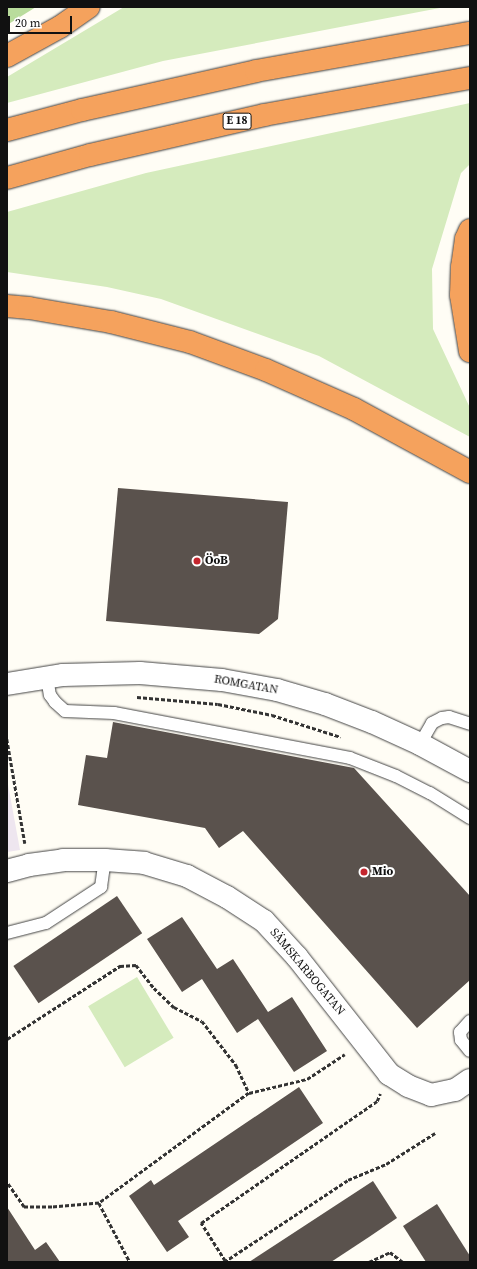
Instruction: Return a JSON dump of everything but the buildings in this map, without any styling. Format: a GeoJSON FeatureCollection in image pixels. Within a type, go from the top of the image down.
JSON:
{"type":"FeatureCollection","features":[{"type":"Feature","properties":{"kind":"highway"},"geometry":{"type":"LineString","coordinates":[[7,56],[60,27],[89,7]]}},
{"type":"Feature","properties":{"kind":"highway"},"geometry":{"type":"LineString","coordinates":[[7,130],[82,110],[256,71],[470,33]]}},
{"type":"Feature","properties":{"kind":"highway","name":"E 18"},"geometry":{"type":"LineString","coordinates":[[7,178],[90,155],[264,115],[470,78]]}},
{"type":"Feature","properties":{"kind":"highway"},"geometry":{"type":"LineString","coordinates":[[470,230],[466,240],[462,267],[461,295],[470,351]]}},
{"type":"Feature","properties":{"kind":"highway"},"geometry":{"type":"LineString","coordinates":[[7,306],[29,308],[111,322],[197,345],[266,370],[354,409],[470,472]]}},
{"type":"Feature","properties":{"kind":"street","name":"ROMGATAN"},"geometry":{"type":"LineString","coordinates":[[7,684],[47,677],[140,673],[222,680],[278,690],[352,714],[420,744],[470,771]]}},
{"type":"Feature","properties":{"kind":"street","name":"SÄMSKARBOGATAN"},"geometry":{"type":"LineString","coordinates":[[7,871],[29,865],[62,860],[105,860],[144,863],[188,876],[264,921],[297,957],[389,1074],[408,1086],[431,1095],[455,1090],[470,1080]]}},
{"type":"Feature","properties":{"kind":"lane"},"geometry":{"type":"LineString","coordinates":[[47,677],[50,695],[64,711],[114,713],[350,758],[396,776],[430,793],[470,818]]}},
{"type":"Feature","properties":{"kind":"lane"},"geometry":{"type":"LineString","coordinates":[[420,744],[432,722],[442,718],[449,717],[470,724]]}},
{"type":"Feature","properties":{"kind":"lane"},"geometry":{"type":"LineString","coordinates":[[7,933],[46,923],[101,887],[105,860]]}},
{"type":"Feature","properties":{"kind":"lane"},"geometry":{"type":"LineString","coordinates":[[470,1020],[460,1032],[461,1040],[470,1051]]}},
{"type":"Feature","properties":{"kind":"path"},"geometry":{"type":"LineString","coordinates":[[7,739],[29,865]]}},
{"type":"Feature","properties":{"kind":"path"},"geometry":{"type":"LineString","coordinates":[[7,1039],[120,966],[136,965],[154,988],[174,1007],[202,1021],[236,1065],[249,1093]]}},
{"type":"Feature","properties":{"kind":"path"},"geometry":{"type":"LineString","coordinates":[[7,1183],[24,1207],[52,1207],[99,1203],[249,1093],[307,1078],[364,1042]]}},
{"type":"Feature","properties":{"kind":"path"},"geometry":{"type":"LineString","coordinates":[[389,1074],[377,1101],[201,1223],[224,1262],[348,1180],[386,1164],[435,1133]]}},
{"type":"Feature","properties":{"kind":"path"},"geometry":{"type":"LineString","coordinates":[[99,1203],[130,1262]]}},
{"type":"Feature","properties":{"kind":"path"},"geometry":{"type":"LineString","coordinates":[[369,1262],[390,1252],[403,1262]]}},
{"type":"Feature","properties":{"kind":"shaded area"},"geometry":{"type":"Polygon","coordinates":[[[7,779],[20,850],[7,852],[7,779]]]}},
{"type":"Feature","properties":{"kind":"green space"},"geometry":{"type":"Polygon","coordinates":[[[7,7],[36,7],[7,25],[7,7]]]}},
{"type":"Feature","properties":{"kind":"green space"},"geometry":{"type":"Polygon","coordinates":[[[124,7],[445,7],[163,61],[7,103],[7,77],[124,7]]]}},
{"type":"Feature","properties":{"kind":"green space"},"geometry":{"type":"Polygon","coordinates":[[[470,103],[470,164],[461,173],[432,269],[433,329],[470,408],[470,437],[319,356],[161,299],[107,287],[7,272],[7,212],[146,173],[470,103]]]}},
{"type":"Feature","properties":{"kind":"green space"},"geometry":{"type":"Polygon","coordinates":[[[137,977],[174,1038],[125,1067],[88,1006],[137,977]]]}},
{"type":"Feature","properties":{"kind":"place","name":"ÖoB"},"geometry":{"type":"Point","coordinates":[197,561]}},
{"type":"Feature","properties":{"kind":"place","name":"Mio"},"geometry":{"type":"Point","coordinates":[364,872]}}]}
